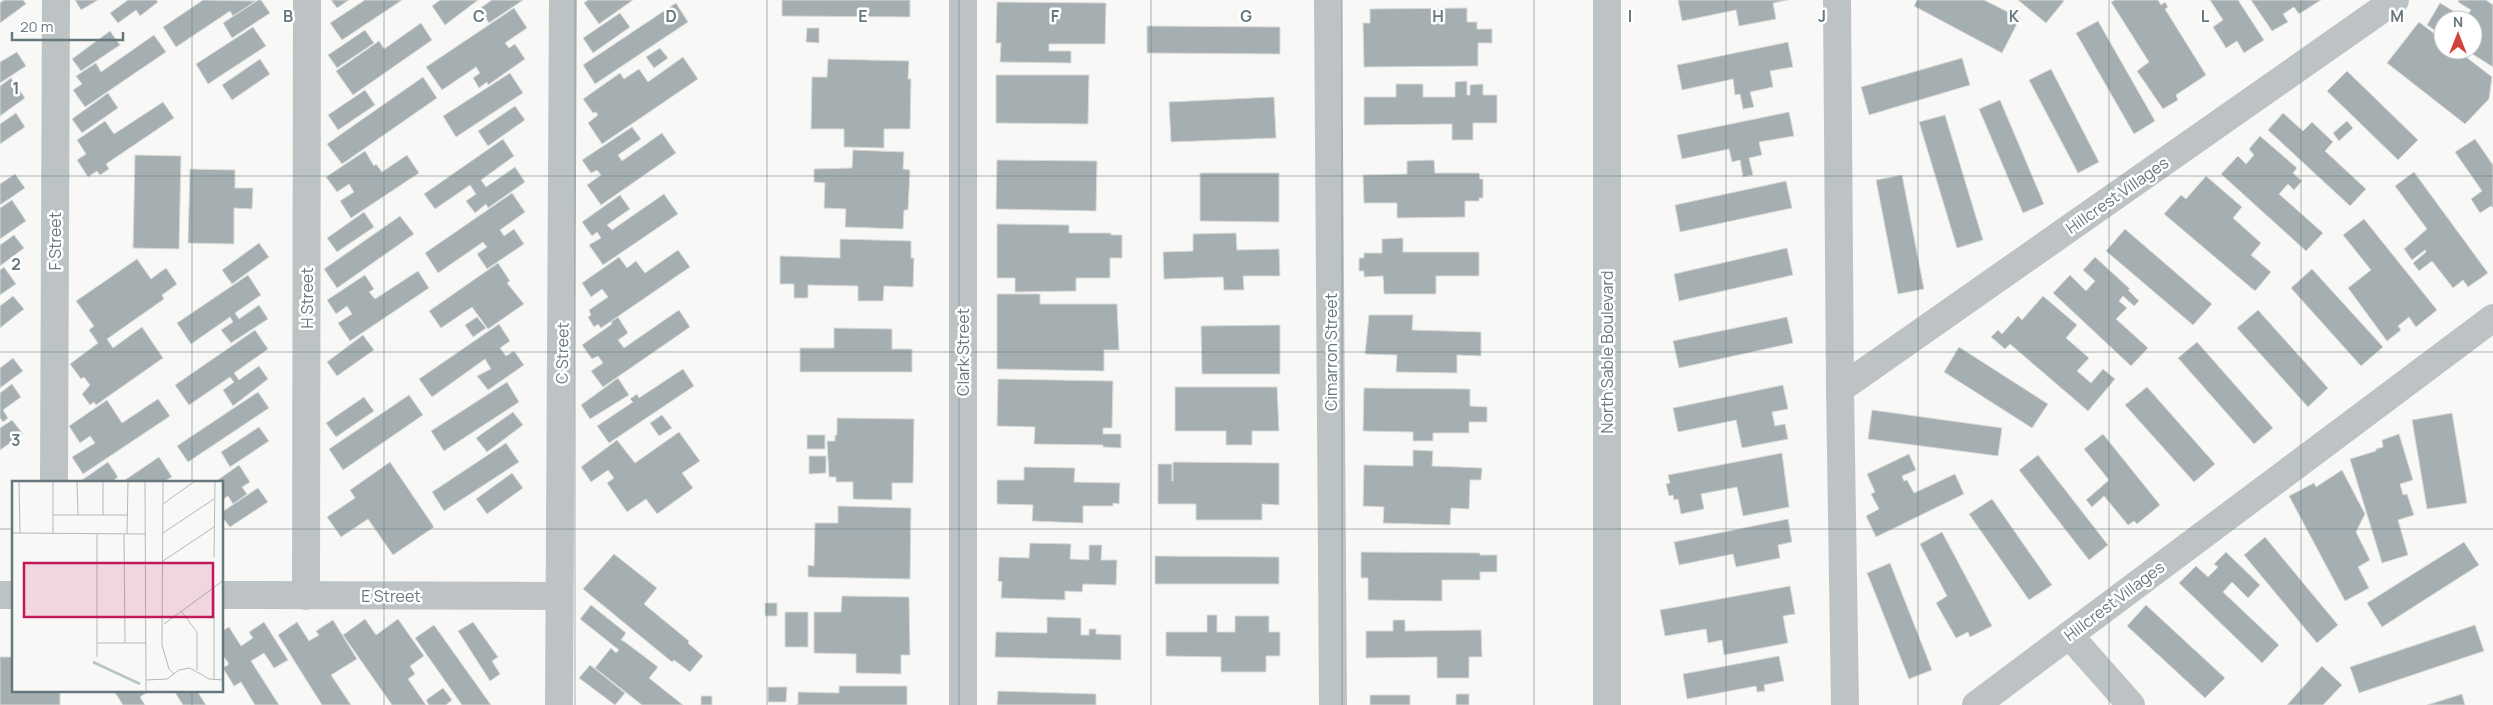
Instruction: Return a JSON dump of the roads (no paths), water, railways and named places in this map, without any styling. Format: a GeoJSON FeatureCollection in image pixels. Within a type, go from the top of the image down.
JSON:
{"type":"FeatureCollection","features":[{"type":"Feature","properties":{"kind":"street","name":"F Street"},"geometry":{"type":"LineString","coordinates":[[54,481],[56,0]]}},
{"type":"Feature","properties":{"kind":"street","name":"H Street"},"geometry":{"type":"LineString","coordinates":[[306,596],[307,0]]}},
{"type":"Feature","properties":{"kind":"street","name":"C Street"},"geometry":{"type":"LineString","coordinates":[[559,705],[563,0]]}},
{"type":"Feature","properties":{"kind":"street","name":"Clark Street"},"geometry":{"type":"LineString","coordinates":[[963,0],[963,705]]}},
{"type":"Feature","properties":{"kind":"street","name":"Cimarron Street"},"geometry":{"type":"LineString","coordinates":[[1328,0],[1333,705]]}},
{"type":"Feature","properties":{"kind":"street","name":"North Sable Boulevard"},"geometry":{"type":"LineString","coordinates":[[1607,0],[1607,705]]}},
{"type":"Feature","properties":{"kind":"street"},"geometry":{"type":"LineString","coordinates":[[1838,0],[1840,389],[1845,705]]}},
{"type":"Feature","properties":{"kind":"street","name":"Hillcrest Villages"},"geometry":{"type":"LineString","coordinates":[[1840,389],[2395,0]]}},
{"type":"Feature","properties":{"kind":"street","name":"Hillcrest Villages"},"geometry":{"type":"LineString","coordinates":[[1976,705],[2493,318]]}},
{"type":"Feature","properties":{"kind":"street","name":"E Street"},"geometry":{"type":"LineString","coordinates":[[224,596],[559,596]]}},
{"type":"Feature","properties":{"kind":"street"},"geometry":{"type":"LineString","coordinates":[[2069,635],[2131,705]]}}]}
